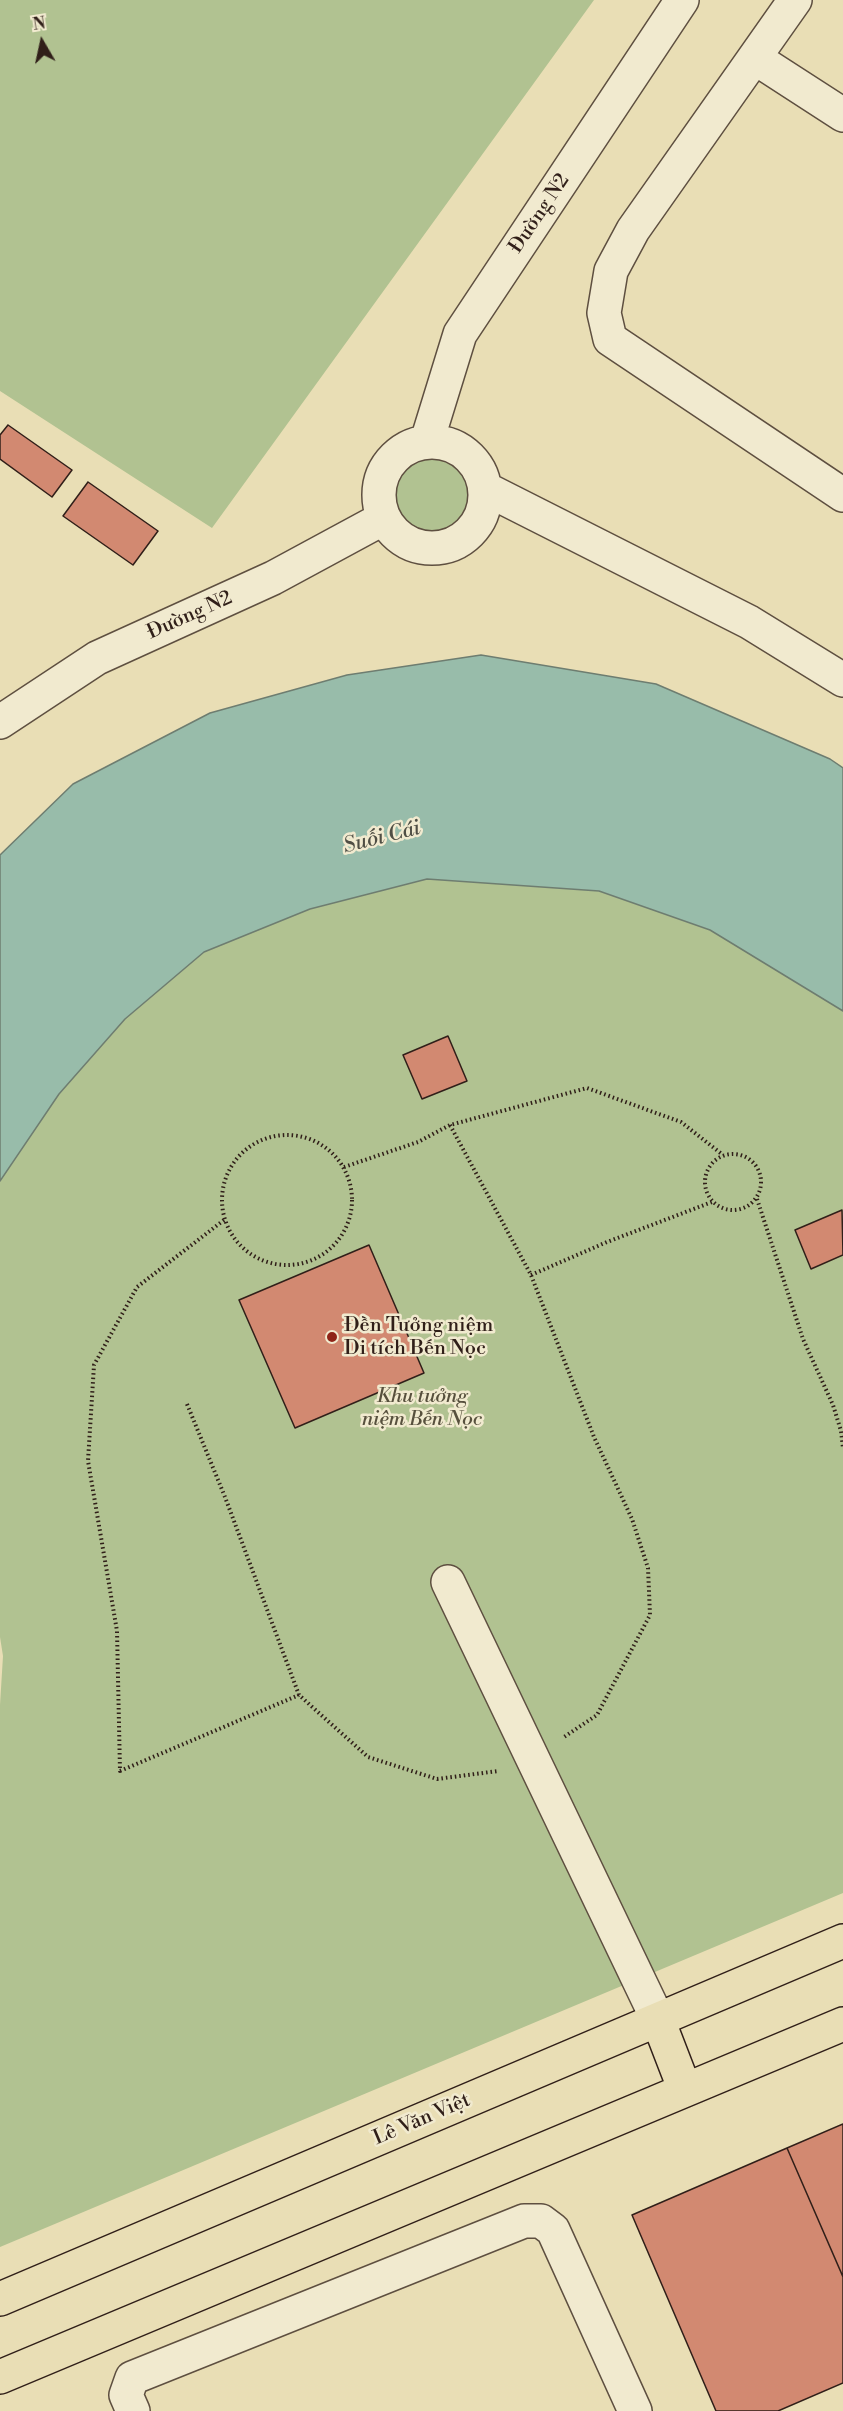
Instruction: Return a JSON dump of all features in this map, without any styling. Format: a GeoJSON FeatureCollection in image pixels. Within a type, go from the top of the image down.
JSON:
{"type":"FeatureCollection","features":[{"type":"Feature","properties":{"kind":"main road","name":"Lê Văn Việt"},"geometry":{"type":"LineString","coordinates":[[0,2299],[843,1941]]}},
{"type":"Feature","properties":{"kind":"main road"},"geometry":{"type":"LineString","coordinates":[[658,2020],[685,2090]]}},
{"type":"Feature","properties":{"kind":"main road"},"geometry":{"type":"LineString","coordinates":[[0,2377],[843,2024]]}},
{"type":"Feature","properties":{"kind":"street","name":"Đường N2"},"geometry":{"type":"LineString","coordinates":[[427,441],[460,334],[682,0]]}},
{"type":"Feature","properties":{"kind":"street"},"geometry":{"type":"LineString","coordinates":[[795,0],[633,230],[611,271],[604,313],[610,339],[843,495]]}},
{"type":"Feature","properties":{"kind":"street"},"geometry":{"type":"LineString","coordinates":[[755,58],[843,115]]}},
{"type":"Feature","properties":{"kind":"street"},"geometry":{"type":"LineString","coordinates":[[427,441],[444,442],[459,448],[473,459],[482,473],[486,489],[485,508],[477,524],[464,538],[447,547],[429,548],[411,544],[395,533],[384,518],[379,504],[378,490],[382,475],[389,463],[399,452],[427,441]]}},
{"type":"Feature","properties":{"kind":"street"},"geometry":{"type":"LineString","coordinates":[[486,489],[749,622],[843,680]]}},
{"type":"Feature","properties":{"kind":"street","name":"Đường N2"},"geometry":{"type":"LineString","coordinates":[[0,722],[97,658],[273,578],[384,518]]}},
{"type":"Feature","properties":{"kind":"street"},"geometry":{"type":"LineString","coordinates":[[448,1582],[658,2020]]}},
{"type":"Feature","properties":{"kind":"street"},"geometry":{"type":"LineString","coordinates":[[133,2411],[126,2395],[132,2378],[524,2221],[541,2221],[553,2230],[635,2411]]}},
{"type":"Feature","properties":{"kind":"path"},"geometry":{"type":"LineString","coordinates":[[344,1167],[418,1142],[450,1125],[587,1088],[681,1122],[723,1155]]}},
{"type":"Feature","properties":{"kind":"path"},"geometry":{"type":"LineString","coordinates":[[187,1404],[225,1497],[299,1695],[368,1757],[437,1779],[536,1767],[568,1732],[597,1715],[651,1615],[648,1568],[632,1519],[594,1437],[531,1275],[450,1125]]}},
{"type":"Feature","properties":{"kind":"path"},"geometry":{"type":"LineString","coordinates":[[292,1135],[322,1144],[344,1167],[353,1197],[347,1228],[327,1252],[298,1265],[267,1263],[240,1247],[224,1220],[222,1188],[235,1160],[260,1140],[292,1135]]}},
{"type":"Feature","properties":{"kind":"path"},"geometry":{"type":"LineString","coordinates":[[741,1154],[757,1164],[763,1181],[757,1199],[744,1210],[727,1211],[712,1202],[704,1185],[708,1167],[723,1155],[741,1154]]}},
{"type":"Feature","properties":{"kind":"path"},"geometry":{"type":"LineString","coordinates":[[757,1199],[803,1339],[833,1405],[841,1431],[843,1448]]}},
{"type":"Feature","properties":{"kind":"path"},"geometry":{"type":"LineString","coordinates":[[531,1275],[607,1242],[712,1202]]}},
{"type":"Feature","properties":{"kind":"path"},"geometry":{"type":"LineString","coordinates":[[224,1220],[137,1287],[94,1365],[88,1461],[117,1630],[120,1771],[299,1695]]}},
{"type":"Feature","properties":{"kind":"green space"},"geometry":{"type":"Polygon","coordinates":[[[0,0],[594,0],[212,528],[0,391],[0,0]]]}},
{"type":"Feature","properties":{"kind":"green space"},"geometry":{"type":"Polygon","coordinates":[[[433,454],[456,461],[468,473],[475,496],[468,519],[456,531],[433,538],[410,531],[398,519],[391,496],[398,473],[410,461],[433,454]]]}},
{"type":"Feature","properties":{"kind":"green space","name":"Khu tưởng niệm Bến Nọc"},"geometry":{"type":"Polygon","coordinates":[[[427,879],[599,891],[710,930],[843,1011],[843,1893],[0,2247],[0,1705],[3,1656],[0,1637],[0,1181],[59,1094],[125,1019],[204,952],[310,909],[427,879]]]}},
{"type":"Feature","properties":{"kind":"water","name":"Suối Cái"},"geometry":{"type":"Polygon","coordinates":[[[481,655],[656,684],[830,759],[843,768],[843,1011],[710,930],[599,891],[427,879],[310,909],[204,952],[125,1019],[59,1094],[0,1181],[0,855],[73,784],[210,713],[347,675],[481,655]]]}},
{"type":"Feature","properties":{"kind":"building"},"geometry":{"type":"Polygon","coordinates":[[[8,425],[72,470],[52,497],[0,459],[0,435],[8,425]]]}},
{"type":"Feature","properties":{"kind":"building"},"geometry":{"type":"Polygon","coordinates":[[[88,482],[158,531],[133,565],[63,516],[88,482]]]}},
{"type":"Feature","properties":{"kind":"building"},"geometry":{"type":"Polygon","coordinates":[[[448,1036],[467,1081],[422,1099],[403,1055],[448,1036]]]}},
{"type":"Feature","properties":{"kind":"building"},"geometry":{"type":"Polygon","coordinates":[[[842,1210],[843,1255],[811,1269],[795,1230],[842,1210]]]}},
{"type":"Feature","properties":{"kind":"building","name":"Đền Tưởng niệm Di tích Bến Nọc"},"geometry":{"type":"Polygon","coordinates":[[[369,1245],[424,1373],[295,1428],[239,1300],[369,1245]]]}},
{"type":"Feature","properties":{"kind":"building"},"geometry":{"type":"Polygon","coordinates":[[[843,2124],[843,2277],[787,2148],[843,2124]]]}},
{"type":"Feature","properties":{"kind":"building"},"geometry":{"type":"Polygon","coordinates":[[[787,2148],[843,2277],[843,2383],[778,2411],[716,2411],[632,2215],[787,2148]]]}},
{"type":"Feature","properties":{"kind":"place","name":"Đền Tưởng niệm Di tích Bến Nọc"},"geometry":{"type":"Point","coordinates":[332,1337]}}]}
